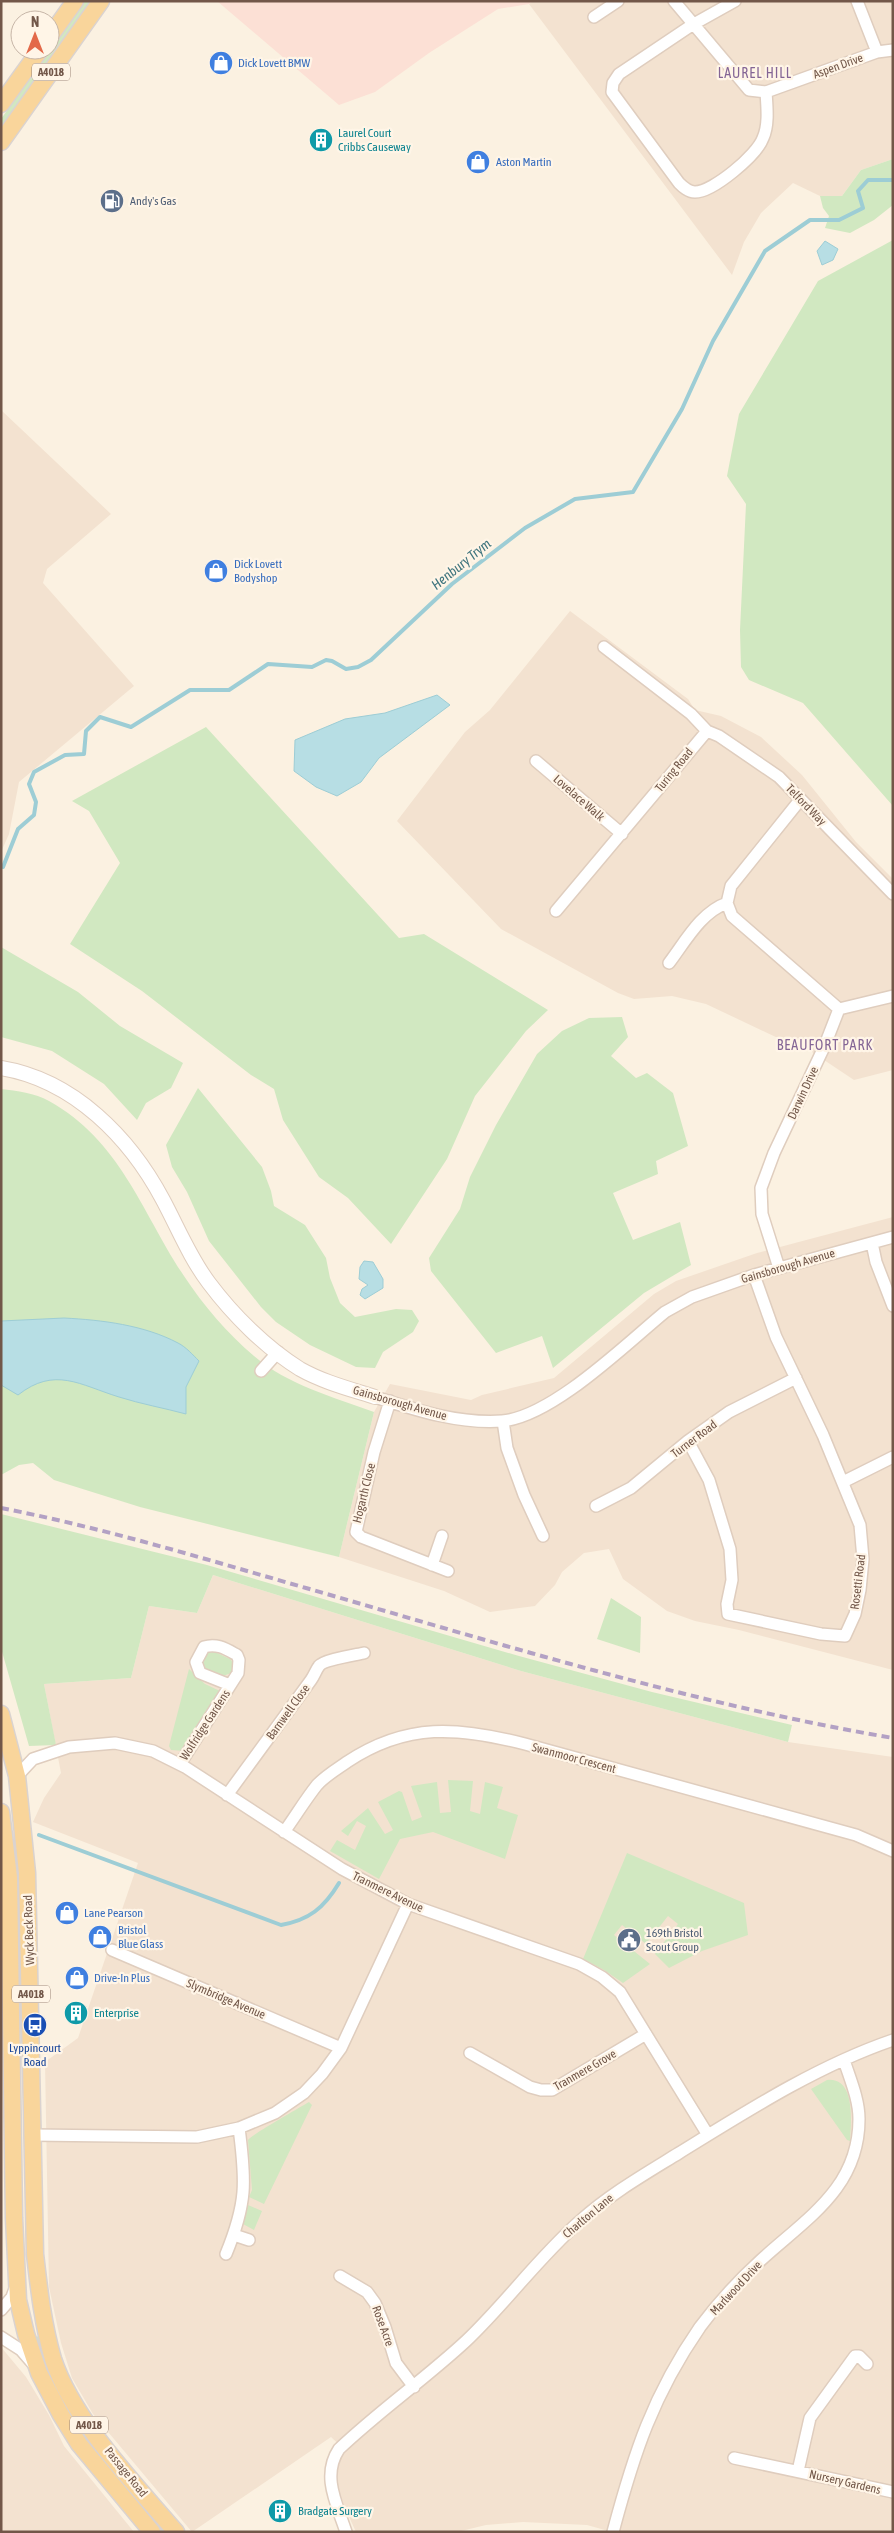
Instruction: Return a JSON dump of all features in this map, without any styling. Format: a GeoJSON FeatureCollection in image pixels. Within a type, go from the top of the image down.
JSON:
{"type":"FeatureCollection","features":[{"type":"Feature","properties":{"kind":"main road"},"geometry":{"type":"LineString","coordinates":[[60,22],[75,1]]}},
{"type":"Feature","properties":{"kind":"main road","name":"A4018"},"geometry":{"type":"LineString","coordinates":[[1,142],[101,1]]}},
{"type":"Feature","properties":{"kind":"main road","name":"A4018"},"geometry":{"type":"LineString","coordinates":[[1,104],[33,60]]}},
{"type":"Feature","properties":{"kind":"main road","name":"Wyck Beck Road"},"geometry":{"type":"LineString","coordinates":[[1,1714],[16,1776],[27,1873],[34,2254],[40,2299]]}},
{"type":"Feature","properties":{"kind":"main road","name":"Wyck Beck Road"},"geometry":{"type":"LineString","coordinates":[[2,1822],[8,1877],[16,2279],[26,2334]]}},
{"type":"Feature","properties":{"kind":"main road","name":"Passage Road"},"geometry":{"type":"LineString","coordinates":[[40,2299],[53,2359],[69,2394],[93,2431],[176,2532]]}},
{"type":"Feature","properties":{"kind":"main road","name":"Passage Road"},"geometry":{"type":"LineString","coordinates":[[26,2334],[39,2373],[79,2444],[152,2532]]}},
{"type":"Feature","properties":{"kind":"street"},"geometry":{"type":"LineString","coordinates":[[594,17],[618,1]]}},
{"type":"Feature","properties":{"kind":"street"},"geometry":{"type":"LineString","coordinates":[[674,1],[692,25],[748,90],[766,92],[767,110],[764,137],[757,150],[718,183],[703,191],[694,192],[684,188],[679,183],[612,92],[613,83],[619,74],[692,25],[735,1]]}},
{"type":"Feature","properties":{"kind":"street"},"geometry":{"type":"LineString","coordinates":[[857,1],[877,52]]}},
{"type":"Feature","properties":{"kind":"street","name":"Aspen Drive"},"geometry":{"type":"LineString","coordinates":[[766,92],[877,52],[892,51]]}},
{"type":"Feature","properties":{"kind":"street"},"geometry":{"type":"LineString","coordinates":[[604,647],[691,714],[707,730]]}},
{"type":"Feature","properties":{"kind":"street","name":"Telford Way"},"geometry":{"type":"LineString","coordinates":[[707,730],[719,736],[778,778],[893,894]]}},
{"type":"Feature","properties":{"kind":"street","name":"Turing Road"},"geometry":{"type":"LineString","coordinates":[[556,911],[707,730]]}},
{"type":"Feature","properties":{"kind":"street","name":"Lovelace Walk"},"geometry":{"type":"LineString","coordinates":[[536,761],[622,834]]}},
{"type":"Feature","properties":{"kind":"street"},"geometry":{"type":"LineString","coordinates":[[800,800],[731,886],[728,903],[732,916],[839,1009],[893,996]]}},
{"type":"Feature","properties":{"kind":"street"},"geometry":{"type":"LineString","coordinates":[[669,963],[704,918],[716,907],[728,903]]}},
{"type":"Feature","properties":{"kind":"street","name":"Darwin Drive"},"geometry":{"type":"LineString","coordinates":[[779,1268],[762,1214],[761,1188],[771,1160],[826,1045],[839,1009]]}},
{"type":"Feature","properties":{"kind":"street","name":"Gainsborough Avenue"},"geometry":{"type":"LineString","coordinates":[[1,1068],[38,1078],[66,1093],[110,1127],[135,1153],[149,1175],[196,1265],[208,1282],[229,1309],[278,1352],[301,1369],[343,1387],[436,1416],[460,1420],[503,1421],[529,1414],[560,1397],[665,1312],[681,1302],[754,1275],[893,1237]]}},
{"type":"Feature","properties":{"kind":"street"},"geometry":{"type":"LineString","coordinates":[[872,1243],[876,1262],[893,1306]]}},
{"type":"Feature","properties":{"kind":"street","name":"Rosetti Road"},"geometry":{"type":"LineString","coordinates":[[688,1441],[709,1480],[730,1549],[732,1580],[727,1604],[728,1614],[821,1634],[845,1636],[855,1614],[863,1559],[860,1526],[843,1482],[776,1337],[754,1275]]}},
{"type":"Feature","properties":{"kind":"street"},"geometry":{"type":"LineString","coordinates":[[260,1371],[278,1352]]}},
{"type":"Feature","properties":{"kind":"street","name":"Turner Road"},"geometry":{"type":"LineString","coordinates":[[596,1506],[631,1488],[688,1441],[729,1412],[796,1378]]}},
{"type":"Feature","properties":{"kind":"street","name":"Hogarth Close"},"geometry":{"type":"LineString","coordinates":[[390,1402],[374,1452],[355,1528],[356,1532],[361,1537],[448,1571]]}},
{"type":"Feature","properties":{"kind":"street"},"geometry":{"type":"LineString","coordinates":[[503,1421],[507,1448],[524,1496],[544,1536]]}},
{"type":"Feature","properties":{"kind":"street"},"geometry":{"type":"LineString","coordinates":[[843,1482],[893,1457]]}},
{"type":"Feature","properties":{"kind":"street"},"geometry":{"type":"LineString","coordinates":[[432,1565],[442,1536]]}},
{"type":"Feature","properties":{"kind":"street","name":"Barnwell Close"},"geometry":{"type":"LineString","coordinates":[[227,1795],[311,1680],[318,1666],[326,1661],[364,1653]]}},
{"type":"Feature","properties":{"kind":"street","name":"Wolfridge Gardens"},"geometry":{"type":"LineString","coordinates":[[180,1764],[230,1685]]}},
{"type":"Feature","properties":{"kind":"street","name":"Swanmoor Crescent"},"geometry":{"type":"LineString","coordinates":[[284,1832],[318,1784],[357,1755],[399,1737],[423,1732],[454,1730],[483,1733],[846,1832],[893,1851]]}},
{"type":"Feature","properties":{"kind":"street","name":"Tranmere Avenue"},"geometry":{"type":"LineString","coordinates":[[16,1776],[32,1759],[69,1747],[115,1743],[153,1751],[180,1764],[342,1869],[408,1904],[579,1964],[594,1972],[620,1992],[708,2135]]}},
{"type":"Feature","properties":{"kind":"street"},"geometry":{"type":"LineString","coordinates":[[32,2135],[197,2137],[239,2128],[275,2113],[296,2098],[322,2074],[341,2048],[408,1904]]}},
{"type":"Feature","properties":{"kind":"street","name":"Slymbridge Avenue"},"geometry":{"type":"LineString","coordinates":[[112,1950],[341,2048]]}},
{"type":"Feature","properties":{"kind":"street","name":"Tranmere Grove"},"geometry":{"type":"LineString","coordinates":[[470,2053],[530,2087],[552,2090],[646,2034]]}},
{"type":"Feature","properties":{"kind":"street","name":"Charlton Lane"},"geometry":{"type":"LineString","coordinates":[[346,2532],[329,2477],[333,2457],[348,2440],[414,2387],[466,2341],[510,2296],[543,2256],[580,2220],[610,2197],[708,2135],[803,2080],[844,2060],[893,2040]]}},
{"type":"Feature","properties":{"kind":"street","name":"Marlwood Drive"},"geometry":{"type":"LineString","coordinates":[[613,2532],[630,2467],[654,2403],[678,2361],[702,2325],[732,2288],[826,2203],[845,2177],[854,2157],[859,2118],[857,2101],[844,2060]]}},
{"type":"Feature","properties":{"kind":"street"},"geometry":{"type":"LineString","coordinates":[[226,2254],[234,2235],[245,2188],[239,2128]]}},
{"type":"Feature","properties":{"kind":"street"},"geometry":{"type":"LineString","coordinates":[[234,2235],[249,2240]]}},
{"type":"Feature","properties":{"kind":"street","name":"Rose Acre"},"geometry":{"type":"LineString","coordinates":[[340,2276],[367,2292],[375,2303],[386,2327],[396,2363],[414,2387]]}},
{"type":"Feature","properties":{"kind":"street"},"geometry":{"type":"LineString","coordinates":[[1,2310],[12,2297],[16,2279]]}},
{"type":"Feature","properties":{"kind":"street","name":"Passage Road"},"geometry":{"type":"LineString","coordinates":[[1,2336],[20,2350],[39,2373]]}},
{"type":"Feature","properties":{"kind":"street","name":"Nursery Gardens"},"geometry":{"type":"LineString","coordinates":[[798,2471],[806,2430],[815,2408],[855,2356],[859,2356],[868,2364]]}},
{"type":"Feature","properties":{"kind":"street","name":"Nursery Gardens"},"geometry":{"type":"LineString","coordinates":[[734,2458],[893,2492]]}},
{"type":"Feature","properties":{"kind":"shaded area"},"geometry":{"type":"Polygon","coordinates":[[[217,1],[533,1],[529,4],[498,9],[429,53],[375,92],[339,105],[217,1]]]}},
{"type":"Feature","properties":{"kind":"shaded area","name":"LAUREL HILL"},"geometry":{"type":"Polygon","coordinates":[[[533,1],[893,1],[893,159],[861,170],[842,196],[820,196],[793,183],[761,213],[744,242],[732,275],[529,4],[533,1]]]}},
{"type":"Feature","properties":{"kind":"shaded area"},"geometry":{"type":"Polygon","coordinates":[[[1,410],[111,514],[47,569],[43,583],[134,686],[19,782],[9,834],[1,852],[1,410]]]}},
{"type":"Feature","properties":{"kind":"shaded area","name":"BEAUFORT PARK"},"geometry":{"type":"Polygon","coordinates":[[[570,611],[688,699],[695,710],[721,716],[761,737],[802,775],[856,842],[893,879],[893,1070],[854,1080],[803,1046],[780,1039],[706,1004],[672,996],[634,999],[618,993],[501,929],[397,821],[465,732],[490,710],[570,611]]]}},
{"type":"Feature","properties":{"kind":"shaded area"},"geometry":{"type":"Polygon","coordinates":[[[893,1217],[893,1670],[739,1630],[695,1621],[667,1611],[623,1579],[609,1549],[584,1553],[562,1572],[555,1585],[535,1606],[490,1612],[444,1591],[339,1557],[374,1412],[390,1384],[471,1400],[482,1395],[554,1378],[654,1294],[676,1281],[757,1253],[893,1217]]]}},
{"type":"Feature","properties":{"kind":"shaded area"},"geometry":{"type":"Polygon","coordinates":[[[213,1575],[521,1671],[788,1742],[893,1757],[893,2532],[612,2532],[587,2525],[523,2522],[486,2525],[457,2532],[356,2532],[336,2488],[335,2475],[338,2462],[345,2450],[331,2437],[192,2532],[93,2414],[72,2378],[61,2343],[49,2287],[45,2062],[78,2038],[138,1863],[33,1822],[44,1798],[61,1773],[44,1684],[131,1678],[149,1606],[197,1613],[213,1575]]]}},
{"type":"Feature","properties":{"kind":"shaded area"},"geometry":{"type":"Polygon","coordinates":[[[1,2347],[26,2377],[49,2415],[64,2446],[134,2532],[1,2532],[1,2347]]]}},
{"type":"Feature","properties":{"kind":"green space"},"geometry":{"type":"Polygon","coordinates":[[[85,1],[93,1],[60,47],[60,36],[85,1]]]}},
{"type":"Feature","properties":{"kind":"green space"},"geometry":{"type":"Polygon","coordinates":[[[43,60],[51,60],[1,130],[1,119],[43,60]]]}},
{"type":"Feature","properties":{"kind":"green space"},"geometry":{"type":"Polygon","coordinates":[[[893,159],[893,205],[874,220],[850,233],[825,228],[829,216],[823,208],[820,196],[842,196],[861,170],[893,159]]]}},
{"type":"Feature","properties":{"kind":"green space"},"geometry":{"type":"Polygon","coordinates":[[[893,240],[893,806],[803,703],[749,680],[741,667],[740,630],[746,504],[727,476],[739,414],[818,281],[893,240]]]}},
{"type":"Feature","properties":{"kind":"green space"},"geometry":{"type":"Polygon","coordinates":[[[206,727],[399,938],[424,934],[548,1010],[526,1031],[475,1096],[447,1159],[391,1244],[348,1198],[319,1177],[283,1120],[274,1089],[251,1075],[142,991],[70,944],[120,863],[89,811],[72,801],[206,727]]]}},
{"type":"Feature","properties":{"kind":"green space"},"geometry":{"type":"Polygon","coordinates":[[[1,947],[78,992],[120,1026],[183,1063],[171,1088],[146,1103],[137,1120],[104,1084],[52,1051],[1,1037],[1,947]]]}},
{"type":"Feature","properties":{"kind":"green space"},"geometry":{"type":"Polygon","coordinates":[[[622,1017],[628,1037],[611,1056],[636,1078],[647,1073],[673,1093],[688,1146],[656,1161],[658,1174],[613,1193],[633,1240],[680,1222],[691,1265],[644,1293],[553,1368],[542,1336],[496,1353],[431,1271],[429,1258],[460,1209],[470,1177],[496,1125],[537,1054],[562,1031],[589,1018],[622,1017]]]}},
{"type":"Feature","properties":{"kind":"green space"},"geometry":{"type":"Polygon","coordinates":[[[198,1088],[262,1167],[271,1191],[274,1206],[305,1225],[326,1258],[330,1278],[340,1303],[355,1317],[396,1309],[412,1310],[419,1321],[413,1332],[383,1352],[375,1368],[356,1367],[310,1345],[276,1322],[261,1307],[209,1241],[187,1192],[172,1167],[166,1145],[198,1088]]]}},
{"type":"Feature","properties":{"kind":"green space"},"geometry":{"type":"Polygon","coordinates":[[[1,1089],[44,1098],[74,1117],[95,1136],[128,1180],[191,1287],[225,1329],[254,1356],[296,1383],[374,1412],[339,1557],[140,1507],[54,1480],[33,1463],[19,1465],[1,1475],[1,1089]]]}},
{"type":"Feature","properties":{"kind":"green space"},"geometry":{"type":"Polygon","coordinates":[[[1,1514],[207,1565],[519,1656],[652,1692],[792,1725],[788,1742],[521,1671],[213,1575],[197,1613],[149,1606],[131,1678],[44,1684],[56,1745],[29,1746],[1,1648],[1,1514]]]}},
{"type":"Feature","properties":{"kind":"green space"},"geometry":{"type":"Polygon","coordinates":[[[611,1598],[641,1617],[640,1653],[597,1639],[611,1598]]]}},
{"type":"Feature","properties":{"kind":"green space"},"geometry":{"type":"Polygon","coordinates":[[[213,1651],[230,1659],[234,1664],[231,1673],[223,1676],[205,1669],[202,1661],[205,1653],[213,1651]]]}},
{"type":"Feature","properties":{"kind":"green space"},"geometry":{"type":"Polygon","coordinates":[[[189,1669],[205,1684],[220,1691],[219,1698],[185,1751],[171,1750],[169,1746],[189,1669]]]}},
{"type":"Feature","properties":{"kind":"green space"},"geometry":{"type":"Polygon","coordinates":[[[448,1780],[473,1781],[470,1811],[480,1814],[485,1782],[503,1787],[497,1808],[518,1815],[505,1859],[433,1832],[400,1839],[379,1879],[330,1851],[337,1840],[355,1850],[366,1826],[357,1821],[348,1836],[341,1831],[368,1808],[385,1834],[393,1830],[378,1802],[399,1791],[402,1792],[412,1821],[422,1817],[411,1786],[437,1782],[440,1813],[451,1812],[448,1780]]]}},
{"type":"Feature","properties":{"kind":"green space"},"geometry":{"type":"Polygon","coordinates":[[[627,1853],[744,1903],[748,1935],[702,1951],[669,1968],[655,1954],[678,1924],[668,1916],[646,1944],[622,1925],[614,1935],[650,1964],[623,1983],[583,1959],[627,1853]]]}},
{"type":"Feature","properties":{"kind":"green space"},"geometry":{"type":"Polygon","coordinates":[[[827,2080],[836,2081],[843,2086],[847,2093],[851,2113],[850,2141],[847,2140],[811,2089],[827,2080]]]}},
{"type":"Feature","properties":{"kind":"green space"},"geometry":{"type":"Polygon","coordinates":[[[309,2102],[312,2105],[264,2204],[249,2197],[252,2190],[248,2140],[266,2127],[309,2102]]]}},
{"type":"Feature","properties":{"kind":"green space"},"geometry":{"type":"Polygon","coordinates":[[[248,2205],[262,2211],[254,2230],[243,2224],[248,2205]]]}},
{"type":"Feature","properties":{"kind":"green space"},"geometry":{"type":"Polygon","coordinates":[[[40,2336],[50,2368],[168,2532],[162,2532],[72,2418],[45,2367],[34,2337],[40,2336]]]}},
{"type":"Feature","properties":{"kind":"water"},"geometry":{"type":"Polygon","coordinates":[[[825,241],[838,249],[833,260],[822,265],[817,251],[825,241]]]}},
{"type":"Feature","properties":{"kind":"water"},"geometry":{"type":"Polygon","coordinates":[[[437,695],[450,705],[379,758],[361,782],[337,796],[316,787],[294,771],[295,740],[345,719],[385,713],[437,695]]]}},
{"type":"Feature","properties":{"kind":"water"},"geometry":{"type":"Polygon","coordinates":[[[364,1261],[373,1262],[383,1279],[383,1288],[365,1299],[360,1295],[362,1289],[368,1285],[359,1279],[360,1267],[364,1261]]]}},
{"type":"Feature","properties":{"kind":"water"},"geometry":{"type":"Polygon","coordinates":[[[64,1318],[122,1324],[165,1337],[184,1347],[199,1361],[186,1387],[186,1414],[68,1381],[44,1381],[31,1386],[18,1395],[1,1385],[1,1321],[64,1318]]]}},
{"type":"Feature","properties":{"kind":"waterway","name":"Henbury Trym"},"geometry":{"type":"LineString","coordinates":[[3,867],[18,829],[34,815],[36,802],[29,784],[34,772],[65,755],[84,754],[86,731],[100,717],[131,727],[190,690],[229,690],[268,664],[312,667],[326,660],[332,661],[346,669],[358,667],[371,660],[452,584],[525,528],[575,499],[633,492],[682,409],[713,341],[765,251],[810,220],[839,220],[863,208],[858,191],[868,180],[893,180]]}},
{"type":"Feature","properties":{"kind":"waterway"},"geometry":{"type":"LineString","coordinates":[[39,1835],[281,1925],[300,1920],[315,1912],[328,1899],[339,1883]]}},
{"type":"Feature","properties":{"kind":"railway"},"geometry":{"type":"LineString","coordinates":[[1,1508],[78,1525],[154,1545],[597,1671],[744,1708],[893,1738]]}},
{"type":"Feature","properties":{"kind":"place","name":"Dick Lovett BMW"},"geometry":{"type":"Point","coordinates":[221,63]}},
{"type":"Feature","properties":{"kind":"place","name":"Laurel Court Cribbs Causeway"},"geometry":{"type":"Point","coordinates":[321,140]}},
{"type":"Feature","properties":{"kind":"place","name":"Aston Martin"},"geometry":{"type":"Point","coordinates":[478,162]}},
{"type":"Feature","properties":{"kind":"place","name":"Andy's Gas"},"geometry":{"type":"Point","coordinates":[112,201]}},
{"type":"Feature","properties":{"kind":"place","name":"Dick Lovett Bodyshop"},"geometry":{"type":"Point","coordinates":[216,571]}},
{"type":"Feature","properties":{"kind":"place","name":"Lane Pearson"},"geometry":{"type":"Point","coordinates":[67,1913]}},
{"type":"Feature","properties":{"kind":"place","name":"Bristol Blue Glass"},"geometry":{"type":"Point","coordinates":[100,1937]}},
{"type":"Feature","properties":{"kind":"place","name":"169th Bristol Scout Group"},"geometry":{"type":"Point","coordinates":[629,1940]}},
{"type":"Feature","properties":{"kind":"place","name":"Drive-In Plus"},"geometry":{"type":"Point","coordinates":[77,1978]}},
{"type":"Feature","properties":{"kind":"place","name":"Enterprise"},"geometry":{"type":"Point","coordinates":[76,2013]}},
{"type":"Feature","properties":{"kind":"place","name":"Lyppincourt Road"},"geometry":{"type":"Point","coordinates":[35,2025]}},
{"type":"Feature","properties":{"kind":"place","name":"Bradgate Surgery"},"geometry":{"type":"Point","coordinates":[280,2511]}},
{"type":"Feature","properties":{"kind":"district","name":"LAUREL HILL"},"geometry":{"type":"Point","coordinates":[755,73]}},
{"type":"Feature","properties":{"kind":"district","name":"BEAUFORT PARK"},"geometry":{"type":"Point","coordinates":[825,1045]}}]}
